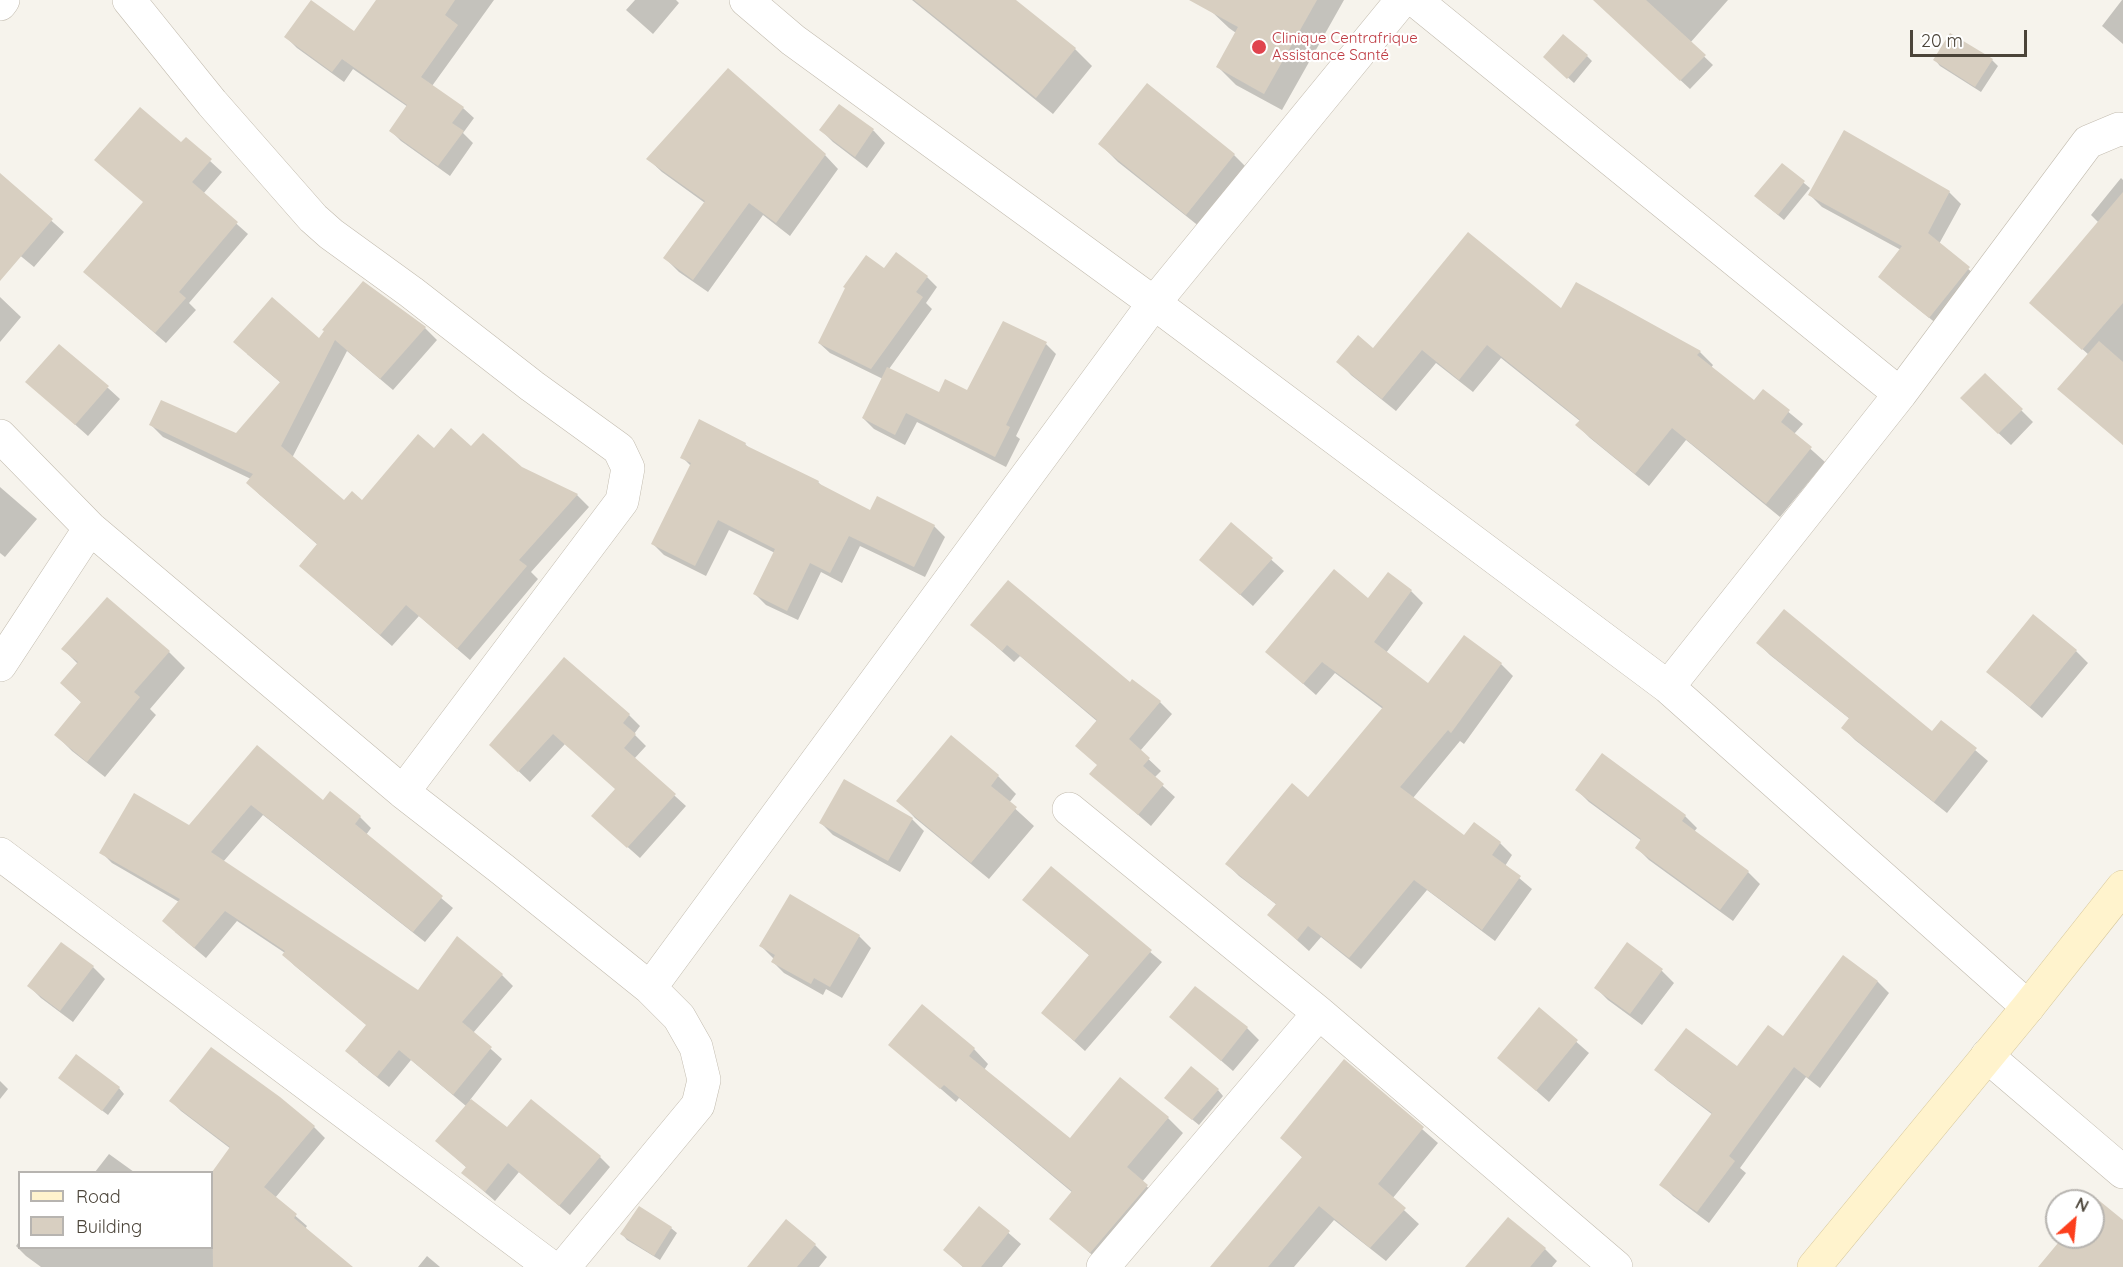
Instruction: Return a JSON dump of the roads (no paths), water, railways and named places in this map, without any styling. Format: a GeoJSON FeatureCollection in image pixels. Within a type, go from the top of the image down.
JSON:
{"type":"FeatureCollection","features":[{"type":"Feature","properties":{"kind":"street"},"geometry":{"type":"LineString","coordinates":[[0,4],[3,0]]}},
{"type":"Feature","properties":{"kind":"street"},"geometry":{"type":"LineString","coordinates":[[129,0],[212,104],[313,218],[532,386],[619,448],[628,468],[622,501],[403,792]]}},
{"type":"Feature","properties":{"kind":"street"},"geometry":{"type":"LineString","coordinates":[[746,0],[793,40],[1154,303],[1668,687],[2028,1007]]}},
{"type":"Feature","properties":{"kind":"street"},"geometry":{"type":"LineString","coordinates":[[650,988],[1154,303],[1402,0]]}},
{"type":"Feature","properties":{"kind":"street"},"geometry":{"type":"LineString","coordinates":[[1415,0],[1900,394]]}},
{"type":"Feature","properties":{"kind":"street"},"geometry":{"type":"LineString","coordinates":[[1668,687],[1900,394],[2088,142],[2119,129],[2123,130]]}},
{"type":"Feature","properties":{"kind":"street"},"geometry":{"type":"LineString","coordinates":[[0,436],[90,528],[403,792],[650,988],[679,1017],[696,1047],[704,1080],[698,1105],[564,1267]]}},
{"type":"Feature","properties":{"kind":"street"},"geometry":{"type":"LineString","coordinates":[[0,665],[90,528]]}},
{"type":"Feature","properties":{"kind":"street"},"geometry":{"type":"LineString","coordinates":[[1069,809],[1319,1013],[1616,1267]]}},
{"type":"Feature","properties":{"kind":"street"},"geometry":{"type":"LineString","coordinates":[[0,854],[551,1267]]}},
{"type":"Feature","properties":{"kind":"street"},"geometry":{"type":"LineString","coordinates":[[1814,1267],[2028,1007],[2123,887]]}},
{"type":"Feature","properties":{"kind":"street"},"geometry":{"type":"LineString","coordinates":[[1103,1267],[1319,1013]]}},
{"type":"Feature","properties":{"kind":"street"},"geometry":{"type":"LineString","coordinates":[[1987,1056],[2123,1172]]}},
{"type":"Feature","properties":{"kind":"place","name":"Clinique Centrafrique Assistance Santé"},"geometry":{"type":"Point","coordinates":[1259,47]}}]}
